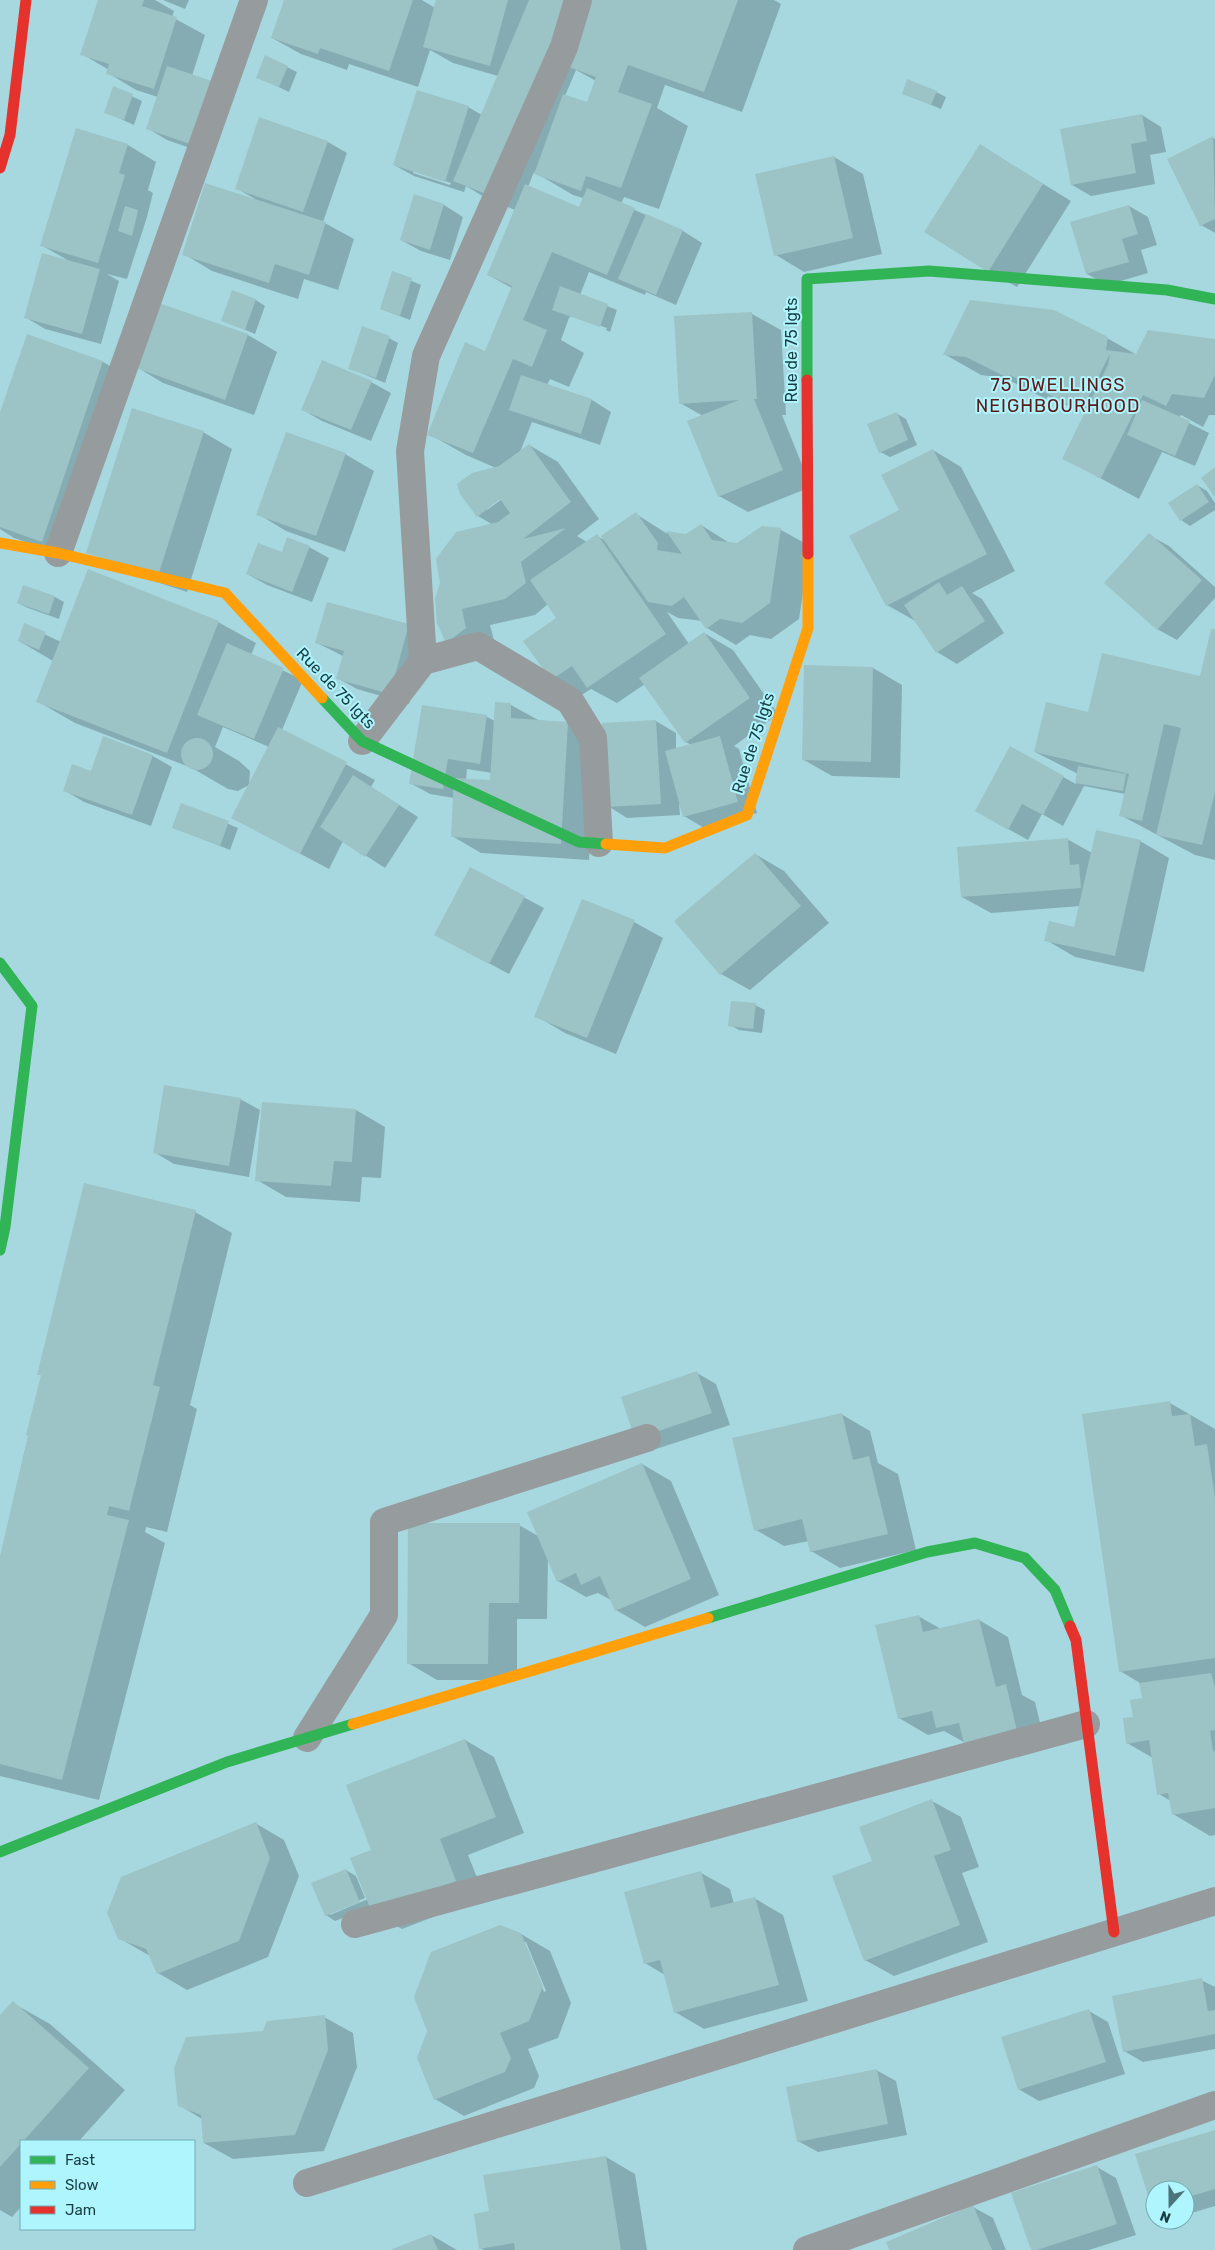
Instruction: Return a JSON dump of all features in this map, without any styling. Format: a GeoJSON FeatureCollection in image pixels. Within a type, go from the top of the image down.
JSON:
{"type":"FeatureCollection","features":[{"type":"Feature","properties":{"kind":"street"},"geometry":{"type":"LineString","coordinates":[[0,168],[10,135],[26,0]]}},
{"type":"Feature","properties":{"kind":"street"},"geometry":{"type":"LineString","coordinates":[[58,553],[254,0]]}},
{"type":"Feature","properties":{"kind":"street"},"geometry":{"type":"LineString","coordinates":[[423,661],[410,451],[426,356],[564,48],[578,0]]}},
{"type":"Feature","properties":{"kind":"street","name":"Rue de 75 lgts"},"geometry":{"type":"LineString","coordinates":[[0,543],[58,553],[225,593],[362,740],[579,842],[666,848],[747,815],[808,628],[807,279],[929,271],[1167,290],[1215,299]]}},
{"type":"Feature","properties":{"kind":"street"},"geometry":{"type":"LineString","coordinates":[[362,740],[423,661],[478,646],[570,701],[593,738],[599,843]]}},
{"type":"Feature","properties":{"kind":"street"},"geometry":{"type":"LineString","coordinates":[[0,963],[32,1006],[5,1227],[0,1250]]}},
{"type":"Feature","properties":{"kind":"street"},"geometry":{"type":"LineString","coordinates":[[307,1738],[384,1615],[384,1522],[647,1438]]}},
{"type":"Feature","properties":{"kind":"street"},"geometry":{"type":"LineString","coordinates":[[0,1852],[227,1762],[918,1555],[975,1543],[1025,1558],[1055,1590],[1076,1640],[1114,1932]]}},
{"type":"Feature","properties":{"kind":"street"},"geometry":{"type":"LineString","coordinates":[[355,1924],[1086,1724]]}},
{"type":"Feature","properties":{"kind":"street"},"geometry":{"type":"LineString","coordinates":[[307,2183],[1215,1901]]}},
{"type":"Feature","properties":{"kind":"street"},"geometry":{"type":"LineString","coordinates":[[806,2250],[1215,2105]]}},
{"type":"Feature","properties":{"kind":"building"},"geometry":{"type":"Polygon","coordinates":[[[98,0],[144,0],[142,6],[177,17],[154,89],[106,74],[109,64],[80,55],[98,0]]]}},
{"type":"Feature","properties":{"kind":"building"},"geometry":{"type":"Polygon","coordinates":[[[284,0],[413,0],[389,71],[320,48],[318,54],[271,38],[284,0]]]}},
{"type":"Feature","properties":{"kind":"building"},"geometry":{"type":"Polygon","coordinates":[[[436,0],[508,0],[490,66],[423,47],[436,0]]]}},
{"type":"Feature","properties":{"kind":"building"},"geometry":{"type":"Polygon","coordinates":[[[529,0],[569,0],[489,195],[453,181],[529,0]]]}},
{"type":"Feature","properties":{"kind":"building"},"geometry":{"type":"Polygon","coordinates":[[[590,0],[738,0],[704,92],[628,65],[618,92],[652,104],[621,188],[586,176],[581,191],[534,174],[563,94],[587,102],[596,77],[566,66],[590,0]]]}},
{"type":"Feature","properties":{"kind":"building"},"geometry":{"type":"Polygon","coordinates":[[[265,55],[288,66],[279,87],[256,78],[265,55]]]}},
{"type":"Feature","properties":{"kind":"building"},"geometry":{"type":"Polygon","coordinates":[[[167,66],[215,82],[193,145],[146,129],[167,66]]]}},
{"type":"Feature","properties":{"kind":"building"},"geometry":{"type":"Polygon","coordinates":[[[907,79],[937,91],[931,105],[902,94],[907,79]]]}},
{"type":"Feature","properties":{"kind":"building"},"geometry":{"type":"Polygon","coordinates":[[[113,86],[133,94],[124,120],[104,113],[113,86]]]}},
{"type":"Feature","properties":{"kind":"building"},"geometry":{"type":"Polygon","coordinates":[[[417,90],[469,106],[445,182],[393,165],[417,90]]]}},
{"type":"Feature","properties":{"kind":"building"},"geometry":{"type":"Polygon","coordinates":[[[1142,114],[1147,141],[1131,144],[1136,173],[1071,185],[1060,129],[1142,114]]]}},
{"type":"Feature","properties":{"kind":"building"},"geometry":{"type":"Polygon","coordinates":[[[259,117],[328,141],[303,212],[235,189],[259,117]]]}},
{"type":"Feature","properties":{"kind":"building"},"geometry":{"type":"Polygon","coordinates":[[[76,128],[128,144],[119,173],[125,175],[98,263],[40,246],[76,128]]]}},
{"type":"Feature","properties":{"kind":"building"},"geometry":{"type":"Polygon","coordinates":[[[1213,136],[1215,219],[1200,226],[1167,159],[1213,136]]]}},
{"type":"Feature","properties":{"kind":"building"},"geometry":{"type":"Polygon","coordinates":[[[980,144],[1043,184],[988,272],[924,232],[980,144]]]}},
{"type":"Feature","properties":{"kind":"building"},"geometry":{"type":"Polygon","coordinates":[[[834,156],[853,238],[774,256],[755,174],[834,156]]]}},
{"type":"Feature","properties":{"kind":"building"},"geometry":{"type":"Polygon","coordinates":[[[205,183],[326,222],[309,275],[275,264],[269,283],[182,255],[205,183]]]}},
{"type":"Feature","properties":{"kind":"building"},"geometry":{"type":"Polygon","coordinates":[[[525,184],[579,207],[587,188],[635,208],[607,275],[552,252],[523,320],[547,330],[532,367],[513,359],[473,453],[427,435],[465,342],[485,351],[512,286],[487,275],[525,184]]]}},
{"type":"Feature","properties":{"kind":"building"},"geometry":{"type":"Polygon","coordinates":[[[414,194],[444,204],[430,250],[400,240],[414,194]]]}},
{"type":"Feature","properties":{"kind":"building"},"geometry":{"type":"Polygon","coordinates":[[[1129,205],[1138,234],[1122,239],[1129,262],[1086,274],[1070,222],[1129,205]]]}},
{"type":"Feature","properties":{"kind":"building"},"geometry":{"type":"Polygon","coordinates":[[[125,206],[138,210],[132,236],[118,231],[125,206]]]}},
{"type":"Feature","properties":{"kind":"building"},"geometry":{"type":"Polygon","coordinates":[[[646,214],[683,230],[656,295],[618,279],[646,214]]]}},
{"type":"Feature","properties":{"kind":"building"},"geometry":{"type":"Polygon","coordinates":[[[42,253],[100,269],[82,334],[24,318],[42,253]]]}},
{"type":"Feature","properties":{"kind":"building"},"geometry":{"type":"Polygon","coordinates":[[[392,271],[412,278],[400,316],[380,309],[392,271]]]}},
{"type":"Feature","properties":{"kind":"building"},"geometry":{"type":"Polygon","coordinates":[[[560,286],[608,304],[600,327],[552,310],[560,286]]]}},
{"type":"Feature","properties":{"kind":"building"},"geometry":{"type":"Polygon","coordinates":[[[232,290],[256,299],[245,330],[221,321],[232,290]]]}},
{"type":"Feature","properties":{"kind":"building"},"geometry":{"type":"Polygon","coordinates":[[[970,300],[1054,310],[1108,337],[1106,350],[1136,354],[1148,330],[1215,339],[1215,375],[1204,398],[1172,394],[1166,406],[1143,395],[1101,478],[1062,459],[1108,365],[1110,354],[1081,411],[1010,375],[1008,378],[966,357],[943,355],[970,300]]]}},
{"type":"Feature","properties":{"kind":"building"},"geometry":{"type":"Polygon","coordinates":[[[156,302],[248,334],[225,400],[133,367],[156,302]]]}},
{"type":"Feature","properties":{"kind":"building"},"geometry":{"type":"Polygon","coordinates":[[[752,312],[757,399],[754,399],[783,470],[718,497],[687,421],[739,400],[679,404],[674,316],[752,312]]]}},
{"type":"Feature","properties":{"kind":"building"},"geometry":{"type":"Polygon","coordinates":[[[362,326],[390,336],[376,378],[348,369],[362,326]]]}},
{"type":"Feature","properties":{"kind":"building"},"geometry":{"type":"Polygon","coordinates":[[[27,334],[103,361],[42,542],[0,527],[0,412],[27,334]]]}},
{"type":"Feature","properties":{"kind":"building"},"geometry":{"type":"Polygon","coordinates":[[[322,360],[372,381],[351,430],[301,410],[322,360]]]}},
{"type":"Feature","properties":{"kind":"building"},"geometry":{"type":"Polygon","coordinates":[[[521,375],[592,399],[581,434],[509,410],[521,375]]]}},
{"type":"Feature","properties":{"kind":"building"},"geometry":{"type":"Polygon","coordinates":[[[1142,400],[1190,421],[1175,456],[1127,435],[1142,400]]]}},
{"type":"Feature","properties":{"kind":"building"},"geometry":{"type":"Polygon","coordinates":[[[132,408],[204,431],[158,576],[86,553],[132,408]]]}},
{"type":"Feature","properties":{"kind":"building"},"geometry":{"type":"Polygon","coordinates":[[[897,412],[908,440],[879,453],[867,424],[897,412]]]}},
{"type":"Feature","properties":{"kind":"building"},"geometry":{"type":"Polygon","coordinates":[[[286,432],[346,453],[316,536],[256,515],[286,432]]]}},
{"type":"Feature","properties":{"kind":"building"},"geometry":{"type":"Polygon","coordinates":[[[529,444],[571,502],[523,539],[566,528],[521,562],[526,583],[505,599],[462,609],[466,628],[446,643],[437,623],[435,598],[440,583],[436,559],[456,532],[498,522],[510,513],[500,499],[477,517],[460,494],[457,484],[472,473],[499,466],[529,444]]]}},
{"type":"Feature","properties":{"kind":"building"},"geometry":{"type":"Polygon","coordinates":[[[933,449],[987,554],[886,606],[849,536],[899,510],[881,475],[933,449]]]}},
{"type":"Feature","properties":{"kind":"building"},"geometry":{"type":"Polygon","coordinates":[[[1215,467],[1215,497],[1201,478],[1215,467]]]}},
{"type":"Feature","properties":{"kind":"building"},"geometry":{"type":"Polygon","coordinates":[[[1197,484],[1209,502],[1180,521],[1168,503],[1197,484]]]}},
{"type":"Feature","properties":{"kind":"building"},"geometry":{"type":"Polygon","coordinates":[[[636,512],[658,543],[657,550],[682,554],[666,531],[686,534],[701,524],[712,540],[737,543],[762,526],[781,528],[770,603],[742,623],[720,619],[706,629],[684,597],[672,606],[648,602],[601,536],[636,512]]]}},
{"type":"Feature","properties":{"kind":"building"},"geometry":{"type":"Polygon","coordinates":[[[1149,533],[1202,580],[1157,630],[1104,583],[1149,533]]]}},
{"type":"Feature","properties":{"kind":"building"},"geometry":{"type":"Polygon","coordinates":[[[597,534],[666,634],[587,688],[572,666],[551,680],[523,641],[556,618],[530,580],[597,534]]]}},
{"type":"Feature","properties":{"kind":"building"},"geometry":{"type":"Polygon","coordinates":[[[287,537],[310,546],[292,592],[246,574],[258,543],[282,552],[287,537]]]}},
{"type":"Feature","properties":{"kind":"building"},"geometry":{"type":"Polygon","coordinates":[[[88,569],[219,621],[167,753],[36,702],[88,569]]]}},
{"type":"Feature","properties":{"kind":"building"},"geometry":{"type":"Polygon","coordinates":[[[939,582],[947,595],[962,586],[985,621],[936,653],[904,605],[939,582]]]}},
{"type":"Feature","properties":{"kind":"building"},"geometry":{"type":"Polygon","coordinates":[[[23,585],[55,596],[49,614],[17,603],[23,585]]]}},
{"type":"Feature","properties":{"kind":"building"},"geometry":{"type":"Polygon","coordinates":[[[327,602],[409,624],[390,694],[336,679],[344,651],[315,643],[327,602]]]}},
{"type":"Feature","properties":{"kind":"building"},"geometry":{"type":"Polygon","coordinates":[[[24,623],[46,632],[39,650],[18,641],[24,623]]]}},
{"type":"Feature","properties":{"kind":"building"},"geometry":{"type":"Polygon","coordinates":[[[1211,629],[1215,629],[1215,792],[1202,845],[1156,835],[1181,728],[1164,724],[1142,821],[1119,816],[1129,774],[1034,752],[1046,702],[1088,712],[1102,653],[1200,676],[1211,629]]]}},
{"type":"Feature","properties":{"kind":"building"},"geometry":{"type":"Polygon","coordinates":[[[704,632],[750,698],[685,743],[639,678],[704,632]]]}},
{"type":"Feature","properties":{"kind":"building"},"geometry":{"type":"Polygon","coordinates":[[[227,643],[284,668],[254,739],[197,715],[227,643]]]}},
{"type":"Feature","properties":{"kind":"building"},"geometry":{"type":"Polygon","coordinates":[[[804,665],[873,667],[871,762],[802,760],[804,665]]]}},
{"type":"Feature","properties":{"kind":"building"},"geometry":{"type":"Polygon","coordinates":[[[495,702],[511,703],[511,718],[568,722],[561,844],[451,837],[454,778],[490,780],[495,702]]]}},
{"type":"Feature","properties":{"kind":"building"},"geometry":{"type":"Polygon","coordinates":[[[422,705],[487,715],[480,764],[448,759],[443,789],[409,784],[422,705]]]}},
{"type":"Feature","properties":{"kind":"building"},"geometry":{"type":"Polygon","coordinates":[[[656,720],[661,804],[607,807],[602,723],[656,720]]]}},
{"type":"Feature","properties":{"kind":"building"},"geometry":{"type":"Polygon","coordinates":[[[278,727],[347,762],[300,854],[231,818],[278,727]]]}},
{"type":"Feature","properties":{"kind":"building"},"geometry":{"type":"Polygon","coordinates":[[[103,736],[153,755],[132,815],[63,791],[72,764],[91,771],[103,736]]]}},
{"type":"Feature","properties":{"kind":"building"},"geometry":{"type":"Polygon","coordinates":[[[720,736],[738,802],[683,817],[665,751],[720,736]]]}},
{"type":"Feature","properties":{"kind":"building"},"geometry":{"type":"Polygon","coordinates":[[[197,738],[209,742],[213,754],[209,766],[197,770],[185,766],[181,754],[185,742],[197,738]]]}},
{"type":"Feature","properties":{"kind":"building"},"geometry":{"type":"Polygon","coordinates":[[[1010,746],[1064,776],[1043,815],[1022,804],[1008,830],[975,811],[1010,746]]]}},
{"type":"Feature","properties":{"kind":"building"},"geometry":{"type":"Polygon","coordinates":[[[1078,766],[1126,774],[1123,791],[1075,783],[1078,766]]]}},
{"type":"Feature","properties":{"kind":"building"},"geometry":{"type":"Polygon","coordinates":[[[353,775],[399,805],[365,857],[320,827],[353,775]]]}},
{"type":"Feature","properties":{"kind":"building"},"geometry":{"type":"Polygon","coordinates":[[[181,803],[229,821],[220,846],[172,828],[181,803]]]}},
{"type":"Feature","properties":{"kind":"building"},"geometry":{"type":"Polygon","coordinates":[[[1096,830],[1141,840],[1115,956],[1044,941],[1049,921],[1074,927],[1096,830]]]}},
{"type":"Feature","properties":{"kind":"building"},"geometry":{"type":"Polygon","coordinates":[[[1068,838],[1070,865],[1079,864],[1081,888],[961,897],[957,847],[1068,838]]]}},
{"type":"Feature","properties":{"kind":"building"},"geometry":{"type":"Polygon","coordinates":[[[755,853],[801,906],[720,975],[674,921],[755,853]]]}},
{"type":"Feature","properties":{"kind":"building"},"geometry":{"type":"Polygon","coordinates":[[[470,867],[525,896],[489,964],[434,935],[470,867]]]}},
{"type":"Feature","properties":{"kind":"building"},"geometry":{"type":"Polygon","coordinates":[[[582,899],[635,920],[587,1038],[534,1017],[582,899]]]}},
{"type":"Feature","properties":{"kind":"building"},"geometry":{"type":"Polygon","coordinates":[[[731,1001],[756,1003],[753,1029],[728,1026],[731,1001]]]}},
{"type":"Feature","properties":{"kind":"building"},"geometry":{"type":"Polygon","coordinates":[[[164,1085],[241,1098],[229,1166],[153,1153],[164,1085]]]}},
{"type":"Feature","properties":{"kind":"building"},"geometry":{"type":"Polygon","coordinates":[[[262,1102],[356,1109],[352,1162],[334,1161],[331,1186],[255,1181],[262,1102]]]}},
{"type":"Feature","properties":{"kind":"building"},"geometry":{"type":"Polygon","coordinates":[[[84,1183],[196,1210],[153,1385],[160,1387],[129,1511],[109,1506],[107,1515],[129,1520],[62,1780],[0,1764],[0,1556],[41,1375],[37,1375],[84,1183]]]}},
{"type":"Feature","properties":{"kind":"building"},"geometry":{"type":"Polygon","coordinates":[[[697,1371],[712,1413],[635,1439],[621,1397],[697,1371]]]}},
{"type":"Feature","properties":{"kind":"building"},"geometry":{"type":"Polygon","coordinates":[[[1170,1401],[1172,1416],[1190,1414],[1195,1446],[1207,1444],[1215,1498],[1215,1658],[1119,1672],[1082,1414],[1170,1401]]]}},
{"type":"Feature","properties":{"kind":"building"},"geometry":{"type":"Polygon","coordinates":[[[842,1413],[853,1460],[869,1456],[888,1534],[810,1552],[802,1519],[754,1531],[732,1438],[842,1413]]]}},
{"type":"Feature","properties":{"kind":"building"},"geometry":{"type":"Polygon","coordinates":[[[642,1463],[691,1579],[615,1611],[600,1576],[581,1585],[576,1573],[557,1582],[527,1512],[642,1463]]]}},
{"type":"Feature","properties":{"kind":"building"},"geometry":{"type":"Polygon","coordinates":[[[408,1523],[520,1523],[519,1603],[489,1603],[488,1664],[407,1664],[408,1523]]]}},
{"type":"Feature","properties":{"kind":"building"},"geometry":{"type":"Polygon","coordinates":[[[919,1615],[923,1632],[979,1619],[996,1687],[1006,1684],[1017,1731],[964,1744],[959,1723],[936,1728],[932,1711],[898,1719],[875,1625],[919,1615]]]}},
{"type":"Feature","properties":{"kind":"building"},"geometry":{"type":"Polygon","coordinates":[[[1211,1673],[1215,1687],[1215,1730],[1210,1731],[1213,1751],[1215,1751],[1215,1808],[1172,1815],[1168,1793],[1157,1795],[1149,1740],[1126,1744],[1123,1718],[1133,1717],[1130,1700],[1142,1698],[1139,1683],[1211,1673]]]}},
{"type":"Feature","properties":{"kind":"building"},"geometry":{"type":"Polygon","coordinates":[[[465,1739],[496,1817],[440,1839],[456,1881],[372,1913],[350,1858],[371,1850],[346,1785],[465,1739]]]}},
{"type":"Feature","properties":{"kind":"building"},"geometry":{"type":"Polygon","coordinates":[[[932,1799],[951,1850],[934,1856],[960,1925],[864,1961],[832,1876],[872,1861],[859,1827],[932,1799]]]}},
{"type":"Feature","properties":{"kind":"building"},"geometry":{"type":"Polygon","coordinates":[[[256,1822],[270,1858],[239,1941],[157,1974],[146,1949],[118,1939],[107,1913],[121,1877],[256,1822]]]}},
{"type":"Feature","properties":{"kind":"building"},"geometry":{"type":"Polygon","coordinates":[[[346,1869],[360,1902],[325,1916],[311,1883],[346,1869]]]}},
{"type":"Feature","properties":{"kind":"building"},"geometry":{"type":"Polygon","coordinates":[[[701,1871],[711,1908],[755,1897],[779,1985],[674,2013],[660,1960],[644,1964],[624,1892],[701,1871]]]}},
{"type":"Feature","properties":{"kind":"building"},"geometry":{"type":"Polygon","coordinates":[[[500,1925],[521,1933],[543,1986],[529,2021],[500,2033],[511,2058],[505,2072],[434,2100],[417,2058],[427,2031],[414,1997],[431,1952],[500,1925]]]}},
{"type":"Feature","properties":{"kind":"building"},"geometry":{"type":"Polygon","coordinates":[[[1202,1978],[1208,2011],[1215,2010],[1215,2034],[1123,2052],[1112,1996],[1202,1978]]]}},
{"type":"Feature","properties":{"kind":"building"},"geometry":{"type":"Polygon","coordinates":[[[13,2001],[89,2068],[24,2140],[20,2140],[20,2145],[0,2167],[0,2015],[13,2001]]]}},
{"type":"Feature","properties":{"kind":"building"},"geometry":{"type":"Polygon","coordinates":[[[1089,2009],[1106,2062],[1018,2090],[1001,2037],[1089,2009]]]}},
{"type":"Feature","properties":{"kind":"building"},"geometry":{"type":"Polygon","coordinates":[[[325,2015],[328,2050],[295,2135],[203,2143],[201,2115],[178,2106],[174,2068],[186,2037],[263,2031],[267,2021],[325,2015]]]}},
{"type":"Feature","properties":{"kind":"building"},"geometry":{"type":"Polygon","coordinates":[[[877,2069],[888,2124],[797,2142],[786,2087],[877,2069]]]}},
{"type":"Feature","properties":{"kind":"building"},"geometry":{"type":"Polygon","coordinates":[[[1215,2130],[1215,2189],[1195,2195],[1195,2180],[1145,2180],[1145,2186],[1135,2154],[1215,2130]]]}},
{"type":"Feature","properties":{"kind":"building"},"geometry":{"type":"Polygon","coordinates":[[[606,2156],[621,2250],[515,2250],[514,2243],[479,2249],[474,2214],[489,2211],[483,2175],[606,2156]]]}},
{"type":"Feature","properties":{"kind":"building"},"geometry":{"type":"Polygon","coordinates":[[[1097,2165],[1117,2224],[1037,2250],[1031,2250],[1011,2193],[1097,2165]]]}},
{"type":"Feature","properties":{"kind":"building"},"geometry":{"type":"Polygon","coordinates":[[[973,2205],[992,2250],[889,2250],[886,2242],[973,2205]]]}},
{"type":"Feature","properties":{"kind":"building"},"geometry":{"type":"Polygon","coordinates":[[[431,2234],[438,2250],[390,2250],[431,2234]]]}},
{"type":"Feature","properties":{"kind":"traffic: fast"},"geometry":{"type":"LineString","coordinates":[[807,380],[807,279],[929,271],[1167,290],[1215,299]]}},
{"type":"Feature","properties":{"kind":"traffic: fast"},"geometry":{"type":"LineString","coordinates":[[322,698],[362,741],[579,842],[606,844]]}},
{"type":"Feature","properties":{"kind":"traffic: fast"},"geometry":{"type":"LineString","coordinates":[[0,963],[32,1006],[5,1227],[0,1250]]}},
{"type":"Feature","properties":{"kind":"traffic: fast"},"geometry":{"type":"LineString","coordinates":[[708,1618],[927,1552],[975,1543],[1025,1558],[1055,1590],[1070,1626]]}},
{"type":"Feature","properties":{"kind":"traffic: fast"},"geometry":{"type":"LineString","coordinates":[[0,1852],[227,1762],[353,1724]]}},
{"type":"Feature","properties":{"kind":"traffic: slow"},"geometry":{"type":"LineString","coordinates":[[0,543],[58,553],[225,593],[322,698]]}},
{"type":"Feature","properties":{"kind":"traffic: slow"},"geometry":{"type":"LineString","coordinates":[[606,844],[665,848],[747,815],[808,628],[808,554]]}},
{"type":"Feature","properties":{"kind":"traffic: slow"},"geometry":{"type":"LineString","coordinates":[[353,1724],[708,1618]]}},
{"type":"Feature","properties":{"kind":"traffic: jam"},"geometry":{"type":"LineString","coordinates":[[0,168],[10,135],[26,0]]}},
{"type":"Feature","properties":{"kind":"traffic: jam"},"geometry":{"type":"LineString","coordinates":[[807,380],[808,554]]}},
{"type":"Feature","properties":{"kind":"traffic: jam"},"geometry":{"type":"LineString","coordinates":[[1070,1626],[1076,1640],[1114,1932]]}},
{"type":"Feature","properties":{"kind":"district","name":"75 DWELLINGS NEIGHBOURHOOD"},"geometry":{"type":"Point","coordinates":[1058,395]}}]}
